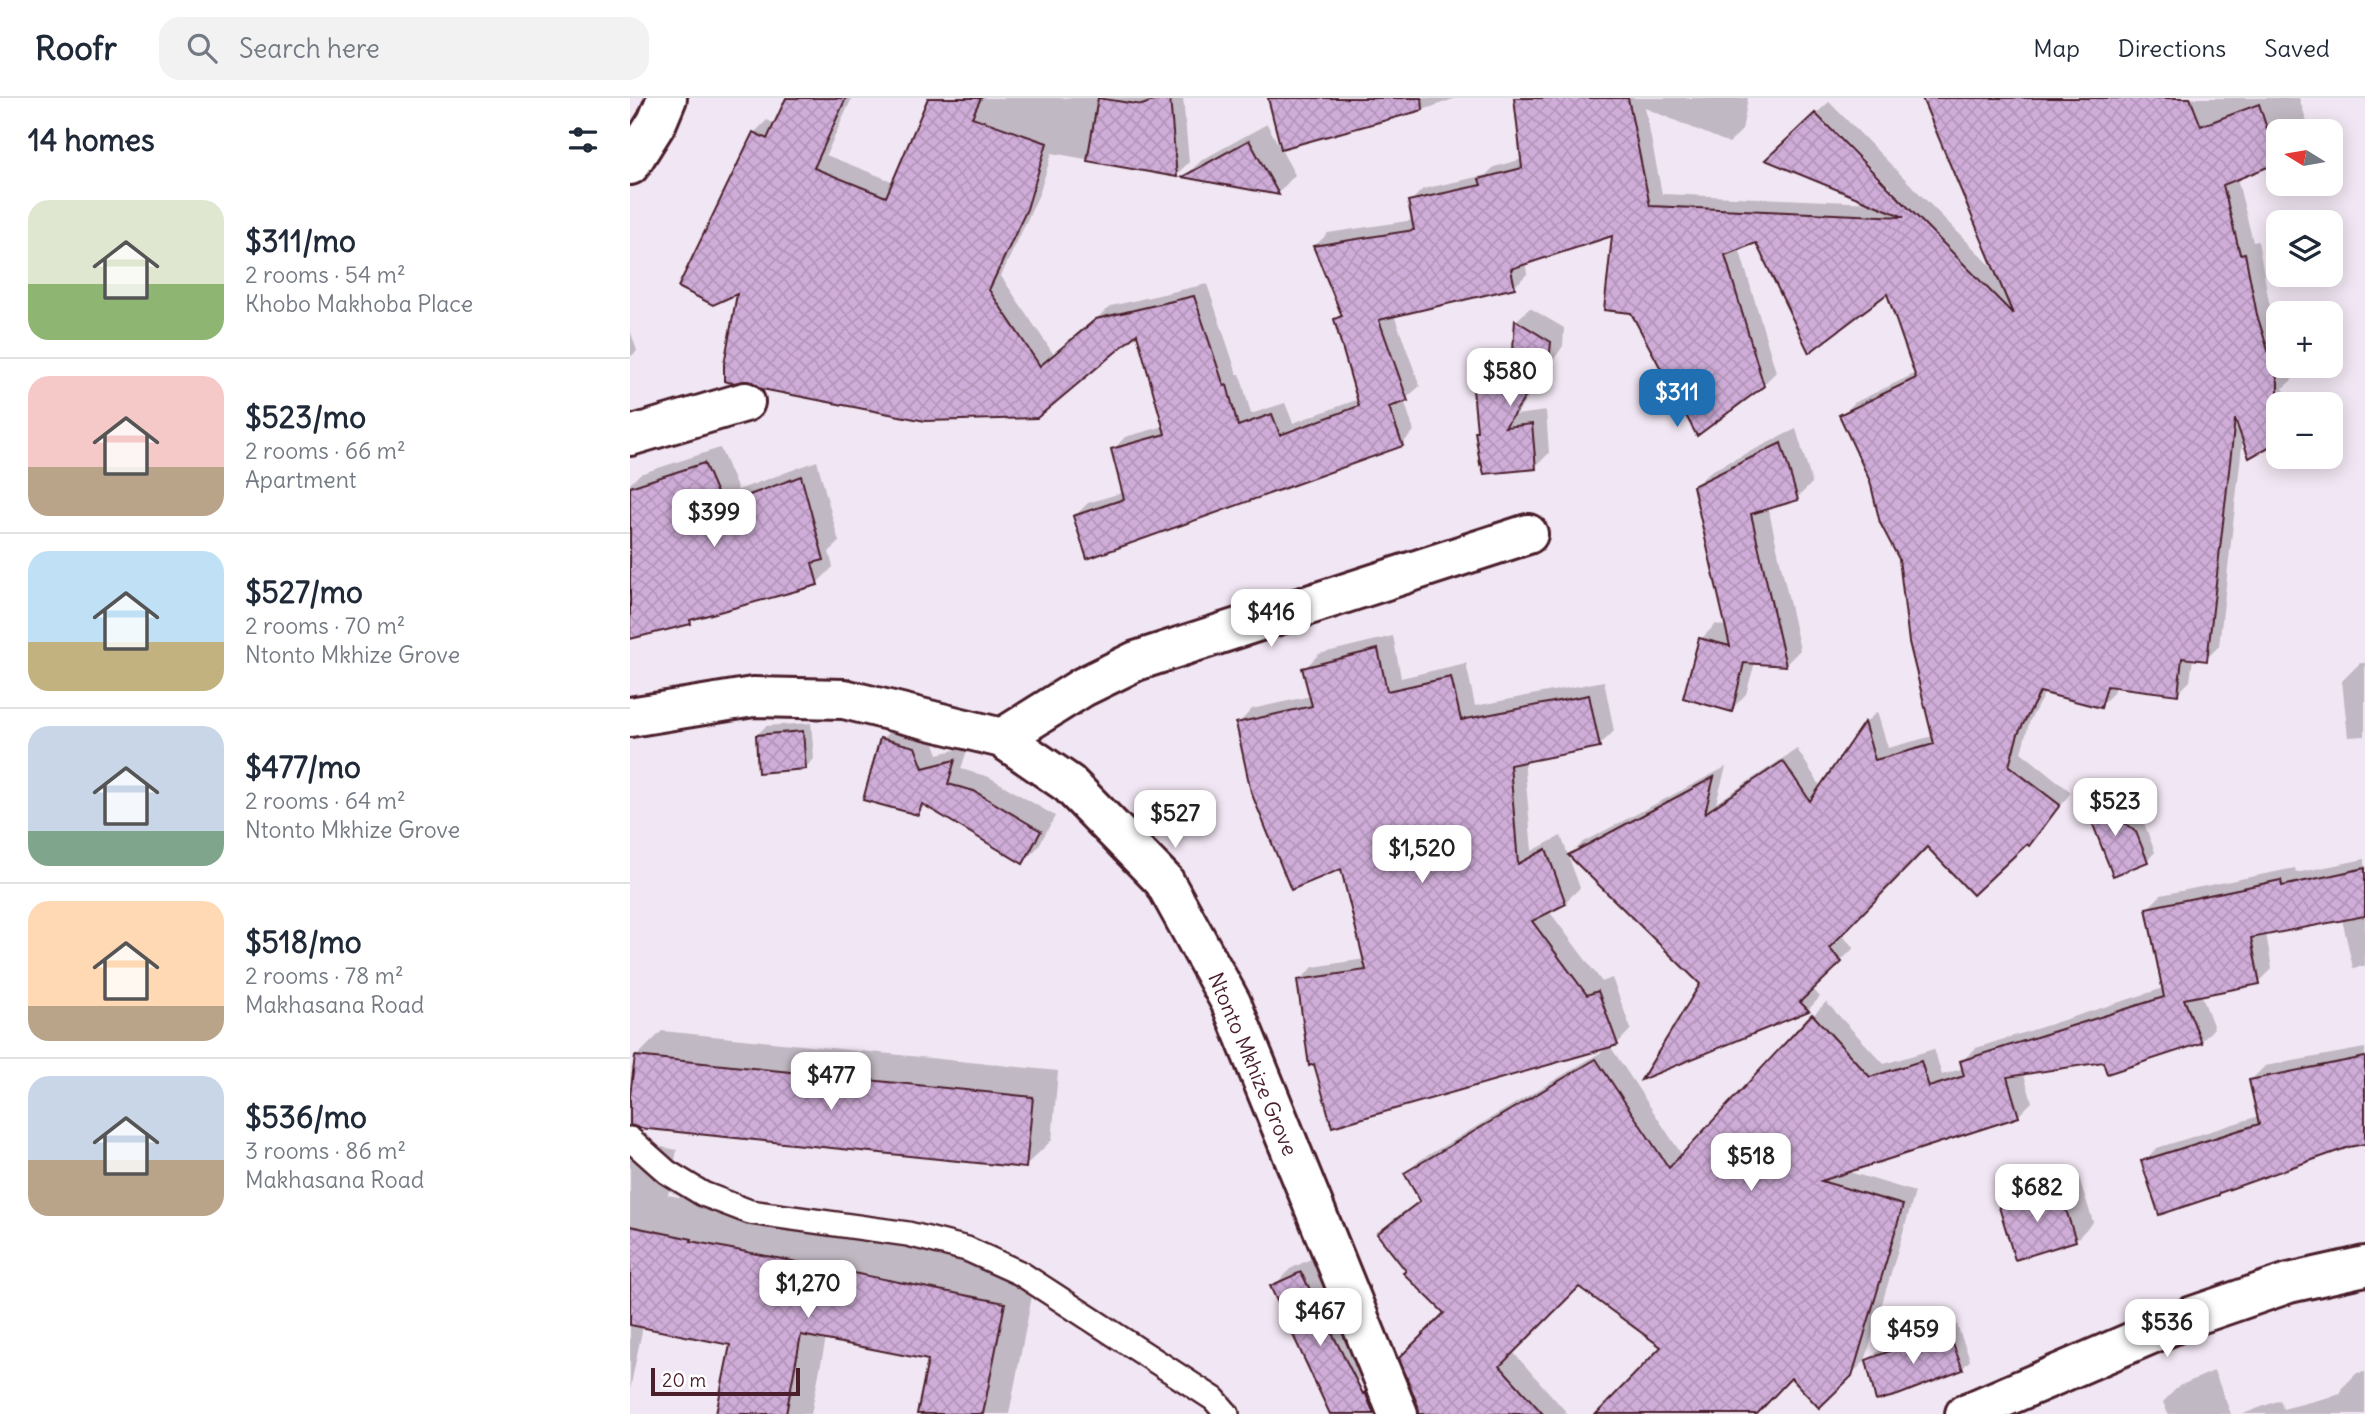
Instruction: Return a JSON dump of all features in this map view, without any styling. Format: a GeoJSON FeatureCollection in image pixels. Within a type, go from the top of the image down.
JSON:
{"type":"FeatureCollection","features":[{"type":"Feature","properties":{"kind":"street"},"geometry":{"type":"LineString","coordinates":[[630,165],[657,122],[667,98]]}},
{"type":"Feature","properties":{"kind":"street"},"geometry":{"type":"LineString","coordinates":[[630,436],[745,402]]}},
{"type":"Feature","properties":{"kind":"street"},"geometry":{"type":"LineString","coordinates":[[1002,738],[1083,687],[1136,661],[1528,534]]}},
{"type":"Feature","properties":{"kind":"street","name":"Ntonto Mkhize Grove"},"geometry":{"type":"LineString","coordinates":[[630,717],[753,697],[844,699],[1002,738],[1069,784],[1164,881],[1231,1003],[1398,1414]]}},
{"type":"Feature","properties":{"kind":"street"},"geometry":{"type":"LineString","coordinates":[[1965,1414],[2193,1316],[2289,1283],[2365,1266]]}},
{"type":"Feature","properties":{"kind":"lane"},"geometry":{"type":"LineString","coordinates":[[630,1139],[667,1172],[703,1194],[750,1212],[908,1234],[967,1249],[1020,1273],[1214,1399],[1227,1414]]}},
{"type":"Feature","properties":{"kind":"building"},"geometry":{"type":"Polygon","coordinates":[[[786,98],[846,98],[814,168],[886,197],[928,98],[981,98],[972,117],[1047,143],[1027,209],[989,290],[1040,366],[1096,319],[1194,296],[1224,386],[1227,385],[1238,426],[1272,414],[1280,435],[1359,406],[1334,319],[1342,316],[1313,246],[1414,230],[1408,201],[1481,185],[1479,179],[1522,168],[1514,98],[1628,98],[1650,206],[1904,217],[1765,160],[1815,113],[2013,314],[1922,98],[2190,98],[2201,126],[2259,104],[2266,126],[2266,168],[2223,185],[2240,254],[2245,253],[2257,315],[2266,344],[2266,378],[2277,378],[2278,392],[2266,392],[2266,449],[2249,458],[2235,419],[2207,661],[2182,658],[2178,695],[2107,686],[2101,708],[2040,692],[2018,734],[2009,766],[2060,805],[2029,846],[2027,844],[1973,895],[1927,847],[1829,948],[1842,962],[1800,1002],[1809,1011],[1641,1080],[1700,984],[1568,855],[1714,777],[1705,813],[1783,761],[1810,801],[1864,722],[1875,760],[1934,744],[1909,642],[1899,559],[1880,523],[1870,481],[1839,415],[1916,378],[1887,294],[1809,353],[1756,243],[1725,255],[1764,386],[1697,436],[1631,313],[1604,310],[1612,236],[1511,269],[1515,288],[1379,320],[1408,401],[1389,407],[1403,446],[1087,559],[1073,516],[1124,499],[1111,449],[1165,434],[1137,334],[1037,418],[925,421],[762,389],[749,381],[724,381],[724,364],[737,294],[713,305],[678,287],[753,132],[767,139],[786,98]]]}},
{"type":"Feature","properties":{"kind":"building"},"geometry":{"type":"Polygon","coordinates":[[[1098,98],[1142,105],[1161,98],[1170,98],[1177,177],[1087,161],[1098,98]]]}},
{"type":"Feature","properties":{"kind":"building"},"geometry":{"type":"Polygon","coordinates":[[[1268,98],[1422,98],[1423,110],[1281,149],[1268,98]]]}},
{"type":"Feature","properties":{"kind":"building"},"geometry":{"type":"Polygon","coordinates":[[[1249,140],[1279,195],[1182,177],[1249,140]]]}},
{"type":"Feature","properties":{"kind":"building"},"geometry":{"type":"Polygon","coordinates":[[[1515,320],[1551,342],[1549,362],[1505,427],[1532,424],[1536,469],[1484,474],[1475,431],[1473,389],[1511,381],[1515,320]]]}},
{"type":"Feature","properties":{"kind":"building"},"geometry":{"type":"Polygon","coordinates":[[[1781,443],[1798,500],[1751,514],[1786,666],[1744,663],[1732,712],[1683,698],[1699,638],[1730,646],[1693,486],[1781,443]]]}},
{"type":"Feature","properties":{"kind":"building"},"geometry":{"type":"Polygon","coordinates":[[[704,463],[722,505],[801,476],[824,560],[812,563],[818,585],[690,620],[691,624],[630,639],[630,487],[704,463]]]}},
{"type":"Feature","properties":{"kind":"building"},"geometry":{"type":"Polygon","coordinates":[[[1378,649],[1387,691],[1451,677],[1461,720],[1589,695],[1600,747],[1510,765],[1518,864],[1546,849],[1566,904],[1532,921],[1587,995],[1598,991],[1618,1045],[1332,1127],[1314,1064],[1309,1066],[1297,980],[1366,970],[1341,869],[1291,890],[1251,792],[1236,723],[1312,706],[1302,668],[1378,649]]]}},
{"type":"Feature","properties":{"kind":"building"},"geometry":{"type":"Polygon","coordinates":[[[803,731],[806,769],[758,773],[756,735],[803,731]]]}},
{"type":"Feature","properties":{"kind":"building"},"geometry":{"type":"Polygon","coordinates":[[[880,738],[915,747],[923,768],[955,760],[948,784],[974,791],[1041,831],[1023,864],[922,804],[918,815],[863,800],[880,738]]]}},
{"type":"Feature","properties":{"kind":"building"},"geometry":{"type":"Polygon","coordinates":[[[2078,786],[2136,832],[2148,862],[2113,876],[2078,786]]]}},
{"type":"Feature","properties":{"kind":"building"},"geometry":{"type":"Polygon","coordinates":[[[2365,868],[2365,916],[2251,938],[2260,984],[2184,999],[2202,1043],[2107,1074],[2103,1062],[2007,1077],[2019,1117],[1821,1181],[1903,1205],[1852,1376],[1819,1408],[1791,1378],[1757,1414],[1596,1414],[1661,1347],[1579,1287],[1500,1366],[1543,1414],[1419,1414],[1399,1358],[1444,1313],[1403,1273],[1406,1271],[1377,1234],[1420,1201],[1404,1173],[1596,1059],[1669,1168],[1812,1014],[1870,1077],[1921,1061],[1929,1087],[1964,1076],[1960,1061],[2164,997],[2146,908],[2281,880],[2282,886],[2365,868]]]}},
{"type":"Feature","properties":{"kind":"building"},"geometry":{"type":"Polygon","coordinates":[[[635,1056],[1033,1097],[1026,1168],[639,1128],[630,1125],[635,1056]]]}},
{"type":"Feature","properties":{"kind":"building"},"geometry":{"type":"Polygon","coordinates":[[[2365,1057],[2365,1144],[2349,1147],[2159,1215],[2141,1161],[2259,1124],[2249,1080],[2365,1057]]]}},
{"type":"Feature","properties":{"kind":"building"},"geometry":{"type":"Polygon","coordinates":[[[2059,1188],[2076,1241],[2015,1260],[1999,1207],[2059,1188]]]}},
{"type":"Feature","properties":{"kind":"building"},"geometry":{"type":"Polygon","coordinates":[[[630,1226],[692,1239],[691,1241],[1005,1303],[983,1414],[917,1414],[928,1360],[801,1335],[786,1414],[716,1414],[730,1345],[630,1325],[630,1226]]]}},
{"type":"Feature","properties":{"kind":"building"},"geometry":{"type":"Polygon","coordinates":[[[1301,1272],[1374,1414],[1330,1414],[1270,1286],[1301,1272]]]}},
{"type":"Feature","properties":{"kind":"building"},"geometry":{"type":"Polygon","coordinates":[[[1947,1329],[1963,1370],[1876,1401],[1866,1360],[1947,1329]]]}}]}
